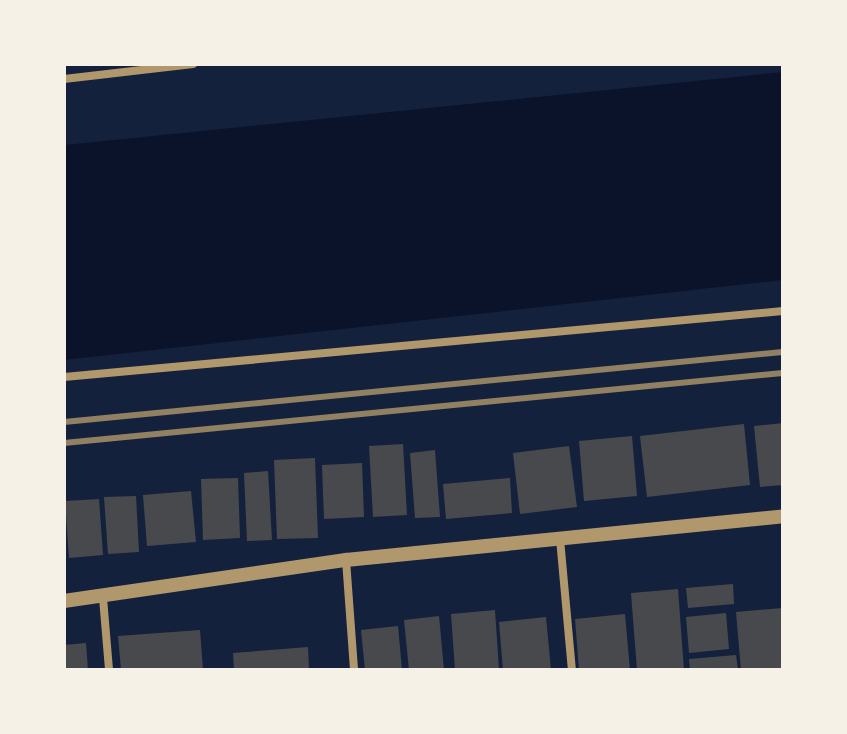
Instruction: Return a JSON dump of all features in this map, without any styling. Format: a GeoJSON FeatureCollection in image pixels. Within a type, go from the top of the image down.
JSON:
{"type":"FeatureCollection","features":[{"type":"Feature","properties":{"kind":"street"},"geometry":{"type":"LineString","coordinates":[[64,79],[193,64]]}},
{"type":"Feature","properties":{"kind":"street"},"geometry":{"type":"LineString","coordinates":[[64,377],[783,311]]}},
{"type":"Feature","properties":{"kind":"street"},"geometry":{"type":"LineString","coordinates":[[64,601],[103,598],[346,560],[783,516]]}},
{"type":"Feature","properties":{"kind":"street"},"geometry":{"type":"LineString","coordinates":[[560,539],[572,670]]}},
{"type":"Feature","properties":{"kind":"street"},"geometry":{"type":"LineString","coordinates":[[346,560],[354,670]]}},
{"type":"Feature","properties":{"kind":"street"},"geometry":{"type":"LineString","coordinates":[[103,598],[109,670]]}},
{"type":"Feature","properties":{"kind":"water"},"geometry":{"type":"Polygon","coordinates":[[[783,72],[783,280],[64,360],[64,145],[783,72]]]}},
{"type":"Feature","properties":{"kind":"building"},"geometry":{"type":"Polygon","coordinates":[[[783,423],[783,485],[760,487],[754,426],[783,423]]]}},
{"type":"Feature","properties":{"kind":"building"},"geometry":{"type":"Polygon","coordinates":[[[744,424],[750,485],[647,497],[640,436],[744,424]]]}},
{"type":"Feature","properties":{"kind":"building"},"geometry":{"type":"Polygon","coordinates":[[[632,436],[637,496],[584,501],[579,441],[632,436]]]}},
{"type":"Feature","properties":{"kind":"building"},"geometry":{"type":"Polygon","coordinates":[[[403,444],[407,515],[373,517],[369,446],[403,444]]]}},
{"type":"Feature","properties":{"kind":"building"},"geometry":{"type":"Polygon","coordinates":[[[569,446],[577,507],[520,514],[513,453],[569,446]]]}},
{"type":"Feature","properties":{"kind":"building"},"geometry":{"type":"Polygon","coordinates":[[[435,450],[440,517],[415,518],[410,453],[435,450]]]}},
{"type":"Feature","properties":{"kind":"building"},"geometry":{"type":"Polygon","coordinates":[[[315,458],[318,538],[277,539],[274,460],[315,458]]]}},
{"type":"Feature","properties":{"kind":"building"},"geometry":{"type":"Polygon","coordinates":[[[362,463],[364,517],[324,519],[322,465],[362,463]]]}},
{"type":"Feature","properties":{"kind":"building"},"geometry":{"type":"Polygon","coordinates":[[[268,471],[272,540],[247,541],[244,473],[268,471]]]}},
{"type":"Feature","properties":{"kind":"building"},"geometry":{"type":"Polygon","coordinates":[[[238,478],[240,538],[203,540],[201,479],[238,478]]]}},
{"type":"Feature","properties":{"kind":"building"},"geometry":{"type":"Polygon","coordinates":[[[510,478],[512,513],[446,519],[443,484],[510,478]]]}},
{"type":"Feature","properties":{"kind":"building"},"geometry":{"type":"Polygon","coordinates":[[[191,491],[196,542],[147,546],[143,495],[191,491]]]}},
{"type":"Feature","properties":{"kind":"building"},"geometry":{"type":"Polygon","coordinates":[[[136,496],[139,552],[108,554],[104,497],[136,496]]]}},
{"type":"Feature","properties":{"kind":"building"},"geometry":{"type":"Polygon","coordinates":[[[99,499],[103,555],[69,558],[65,501],[99,499]]]}},
{"type":"Feature","properties":{"kind":"building"},"geometry":{"type":"Polygon","coordinates":[[[733,584],[734,604],[688,608],[686,588],[733,584]]]}},
{"type":"Feature","properties":{"kind":"building"},"geometry":{"type":"Polygon","coordinates":[[[678,589],[684,670],[637,670],[631,593],[678,589]]]}},
{"type":"Feature","properties":{"kind":"building"},"geometry":{"type":"Polygon","coordinates":[[[782,608],[783,670],[741,670],[736,612],[782,608]]]}},
{"type":"Feature","properties":{"kind":"building"},"geometry":{"type":"Polygon","coordinates":[[[495,610],[499,670],[455,670],[451,614],[495,610]]]}},
{"type":"Feature","properties":{"kind":"building"},"geometry":{"type":"Polygon","coordinates":[[[726,613],[729,649],[689,653],[686,617],[726,613]]]}},
{"type":"Feature","properties":{"kind":"building"},"geometry":{"type":"Polygon","coordinates":[[[625,614],[630,670],[579,670],[575,619],[625,614]]]}},
{"type":"Feature","properties":{"kind":"building"},"geometry":{"type":"Polygon","coordinates":[[[439,616],[444,670],[409,670],[404,620],[439,616]]]}},
{"type":"Feature","properties":{"kind":"building"},"geometry":{"type":"Polygon","coordinates":[[[546,617],[551,670],[503,670],[499,622],[546,617]]]}},
{"type":"Feature","properties":{"kind":"building"},"geometry":{"type":"Polygon","coordinates":[[[398,626],[402,670],[365,670],[361,630],[398,626]]]}},
{"type":"Feature","properties":{"kind":"building"},"geometry":{"type":"Polygon","coordinates":[[[200,630],[203,670],[121,670],[118,636],[200,630]]]}},
{"type":"Feature","properties":{"kind":"building"},"geometry":{"type":"Polygon","coordinates":[[[86,643],[88,670],[64,670],[64,645],[86,643]]]}},
{"type":"Feature","properties":{"kind":"building"},"geometry":{"type":"Polygon","coordinates":[[[308,647],[309,670],[234,670],[233,653],[308,647]]]}},
{"type":"Feature","properties":{"kind":"building"},"geometry":{"type":"Polygon","coordinates":[[[736,655],[738,670],[690,670],[689,659],[736,655]]]}},
{"type":"Feature","properties":{"kind":"railway"},"geometry":{"type":"LineString","coordinates":[[64,422],[783,352]]}},
{"type":"Feature","properties":{"kind":"railway"},"geometry":{"type":"LineString","coordinates":[[64,443],[783,373]]}}]}
